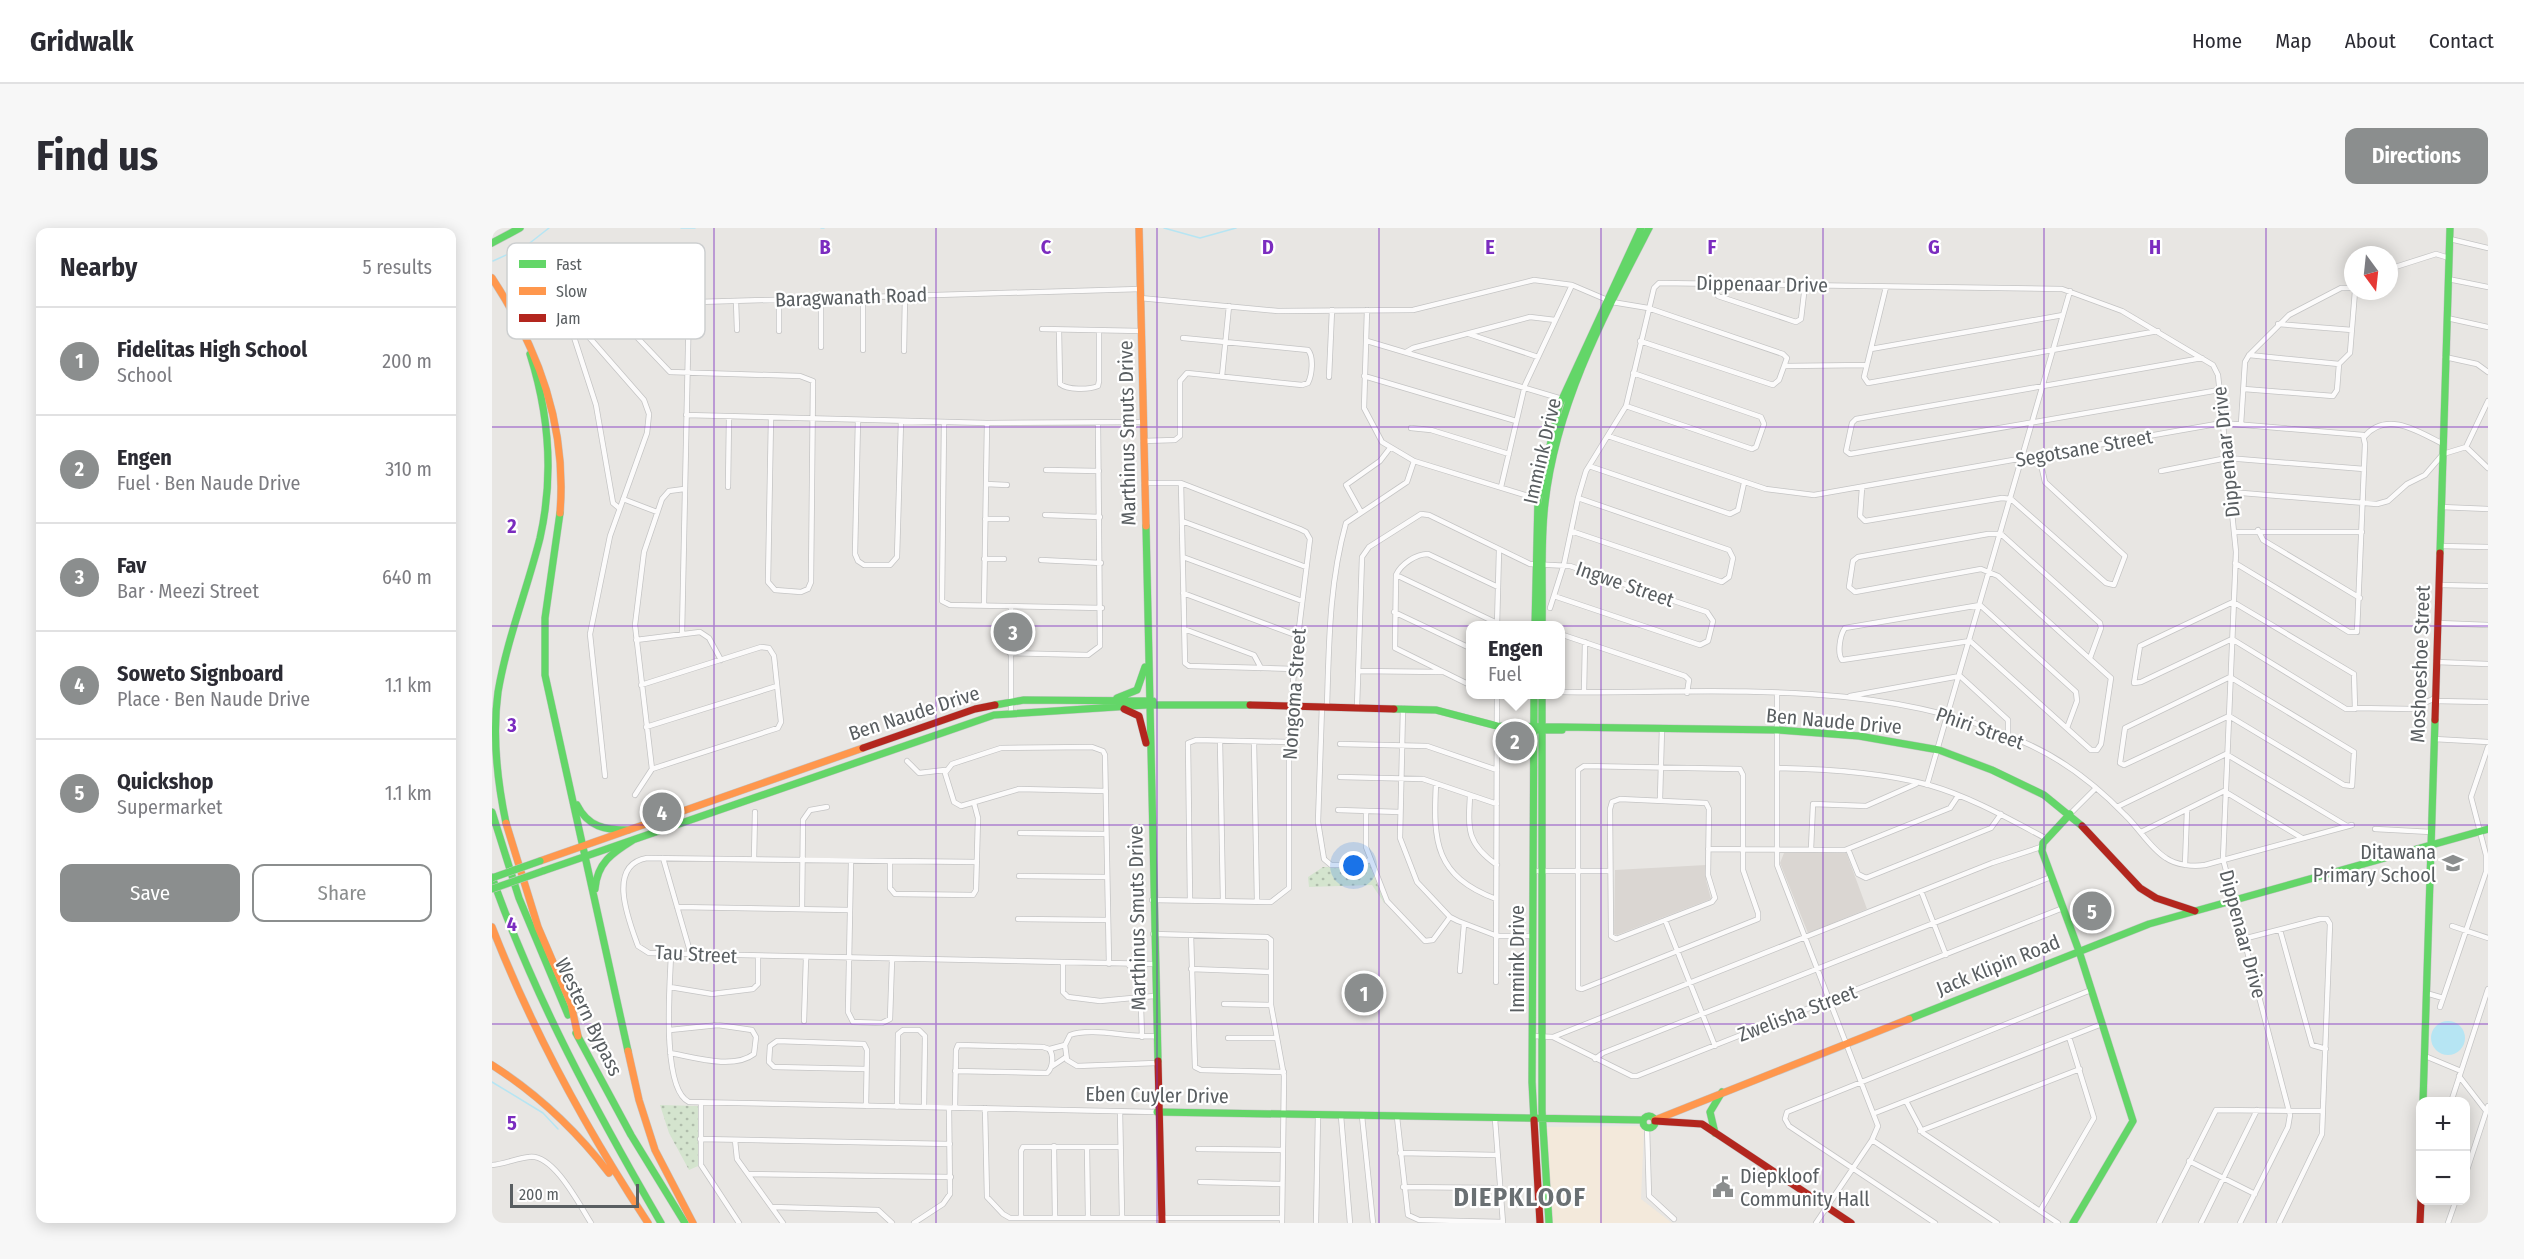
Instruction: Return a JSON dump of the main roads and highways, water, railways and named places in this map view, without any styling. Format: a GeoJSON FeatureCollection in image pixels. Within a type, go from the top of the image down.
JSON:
{"type":"FeatureCollection","features":[{"type":"Feature","properties":{"kind":"main road"},"geometry":{"type":"LineString","coordinates":[[492,243],[520,228]]}},
{"type":"Feature","properties":{"kind":"main road","name":"Marthinus Smuts Drive"},"geometry":{"type":"LineString","coordinates":[[1139,228],[1154,996],[1161,1219]]}},
{"type":"Feature","properties":{"kind":"main road","name":"Immink Drive"},"geometry":{"type":"LineString","coordinates":[[1535,621],[1541,500],[1565,400],[1641,228]]}},
{"type":"Feature","properties":{"kind":"main road","name":"Immink Drive"},"geometry":{"type":"LineString","coordinates":[[1609,301],[1649,228]]}},
{"type":"Feature","properties":{"kind":"main road","name":"Moshoeshoe Street"},"geometry":{"type":"LineString","coordinates":[[2423,1097],[2450,228]]}},
{"type":"Feature","properties":{"kind":"main road"},"geometry":{"type":"LineString","coordinates":[[492,278],[507,300]]}},
{"type":"Feature","properties":{"kind":"main road"},"geometry":{"type":"LineString","coordinates":[[523,339],[538,377],[547,426],[549,473],[540,537],[501,668],[495,716],[498,776],[510,832],[530,902],[576,1021],[578,1036]]}},
{"type":"Feature","properties":{"kind":"main road"},"geometry":{"type":"LineString","coordinates":[[530,339],[542,366],[559,440],[561,509],[544,607],[542,647],[550,702],[644,1120],[665,1171],[693,1223]]}},
{"type":"Feature","properties":{"kind":"main road","name":"Immink Drive"},"geometry":{"type":"LineString","coordinates":[[1539,564],[1542,621]]}},
{"type":"Feature","properties":{"kind":"main road","name":"Marthinus Smuts Drive"},"geometry":{"type":"LineString","coordinates":[[1147,612],[1145,667],[1148,703]]}},
{"type":"Feature","properties":{"kind":"main road"},"geometry":{"type":"LineString","coordinates":[[1106,704],[1135,692],[1142,684],[1145,667]]}},
{"type":"Feature","properties":{"kind":"main road","name":"Immink Drive"},"geometry":{"type":"LineString","coordinates":[[1535,699],[1538,728]]}},
{"type":"Feature","properties":{"kind":"main road","name":"Immink Drive"},"geometry":{"type":"LineString","coordinates":[[1540,1223],[1533,1120],[1533,1036],[1537,937],[1538,728],[1541,699]]}},
{"type":"Feature","properties":{"kind":"main road","name":"Ben Naude Drive"},"geometry":{"type":"LineString","coordinates":[[492,878],[956,715],[1010,701],[1292,705],[1436,710],[1497,726],[1778,730],[1859,736],[1939,750],[2020,782],[2070,814],[2103,845],[2140,888],[2156,898],[2195,911]]}},
{"type":"Feature","properties":{"kind":"main road"},"geometry":{"type":"LineString","coordinates":[[1148,703],[1146,743],[1151,795]]}},
{"type":"Feature","properties":{"kind":"main road"},"geometry":{"type":"LineString","coordinates":[[1106,704],[1131,710],[1139,716],[1146,743]]}},
{"type":"Feature","properties":{"kind":"main road","name":"Ben Naude Drive"},"geometry":{"type":"LineString","coordinates":[[633,840],[961,724],[1011,712],[1106,704]]}},
{"type":"Feature","properties":{"kind":"main road"},"geometry":{"type":"LineString","coordinates":[[568,780],[581,813],[588,822],[604,830],[628,830]]}},
{"type":"Feature","properties":{"kind":"main road","name":"Western Bypass"},"geometry":{"type":"LineString","coordinates":[[492,812],[534,936],[578,1036],[631,1135],[685,1223]]}},
{"type":"Feature","properties":{"kind":"main road"},"geometry":{"type":"LineString","coordinates":[[2070,814],[2041,847],[2079,951],[2133,1121],[2073,1223]]}},
{"type":"Feature","properties":{"kind":"main road","name":"Jack Klipin Road"},"geometry":{"type":"LineString","coordinates":[[1722,1091],[2148,924],[2484,830]]}},
{"type":"Feature","properties":{"kind":"main road"},"geometry":{"type":"LineString","coordinates":[[492,889],[633,840]]}},
{"type":"Feature","properties":{"kind":"main road"},"geometry":{"type":"LineString","coordinates":[[595,905],[596,876],[600,865],[607,856],[633,840]]}},
{"type":"Feature","properties":{"kind":"main road","name":"Western Bypass"},"geometry":{"type":"LineString","coordinates":[[492,878],[526,968],[556,1036],[594,1109],[661,1223]]}},
{"type":"Feature","properties":{"kind":"main road"},"geometry":{"type":"LineString","coordinates":[[492,927],[528,1015],[552,1063],[628,1194],[648,1223]]}},
{"type":"Feature","properties":{"kind":"main road","name":"Immink Drive"},"geometry":{"type":"LineString","coordinates":[[1537,937],[1542,1120],[1549,1223]]}},
{"type":"Feature","properties":{"kind":"main road"},"geometry":{"type":"LineString","coordinates":[[492,1065],[526,1085],[557,1109],[628,1194]]}},
{"type":"Feature","properties":{"kind":"main road"},"geometry":{"type":"LineString","coordinates":[[1715,1133],[1710,1112],[1722,1091]]}},
{"type":"Feature","properties":{"kind":"main road","name":"Eben Cuyler Drive"},"geometry":{"type":"LineString","coordinates":[[1157,1112],[1650,1124],[1722,1091]]}},
{"type":"Feature","properties":{"kind":"main road","name":"Eben Cuyler Drive"},"geometry":{"type":"LineString","coordinates":[[1665,1118],[1699,1123],[1851,1223]]}},
{"type":"Feature","properties":{"kind":"main road"},"geometry":{"type":"LineString","coordinates":[[2420,1223],[2421,1205]]}},
{"type":"Feature","properties":{"kind":"water"},"geometry":{"type":"Polygon","coordinates":[[[2448,1021],[2460,1026],[2465,1038],[2460,1050],[2448,1055],[2436,1050],[2431,1038],[2436,1026],[2448,1021]]]}},
{"type":"Feature","properties":{"kind":"waterway"},"geometry":{"type":"LineString","coordinates":[[530,243],[549,228]]}},
{"type":"Feature","properties":{"kind":"waterway"},"geometry":{"type":"LineString","coordinates":[[681,228],[695,228]]}},
{"type":"Feature","properties":{"kind":"waterway"},"geometry":{"type":"LineString","coordinates":[[1164,228],[1200,238],[1236,228]]}},
{"type":"Feature","properties":{"kind":"waterway"},"geometry":{"type":"LineString","coordinates":[[493,261],[507,255]]}},
{"type":"Feature","properties":{"kind":"waterway"},"geometry":{"type":"LineString","coordinates":[[492,1082],[543,1113],[558,1129]]}},
{"type":"Feature","properties":{"kind":"place","name":"Fav"},"geometry":{"type":"Point","coordinates":[1013,632]}},
{"type":"Feature","properties":{"kind":"place","name":"Engen"},"geometry":{"type":"Point","coordinates":[1515,741]}},
{"type":"Feature","properties":{"kind":"place","name":"Soweto Signboard"},"geometry":{"type":"Point","coordinates":[662,812]}},
{"type":"Feature","properties":{"kind":"place","name":"Ditawana Primary School"},"geometry":{"type":"Point","coordinates":[2453,863]}},
{"type":"Feature","properties":{"kind":"place","name":"Quickshop"},"geometry":{"type":"Point","coordinates":[2092,911]}},
{"type":"Feature","properties":{"kind":"place","name":"Fidelitas High School"},"geometry":{"type":"Point","coordinates":[1364,993]}},
{"type":"Feature","properties":{"kind":"place","name":"Diepkloof Community Hall"},"geometry":{"type":"Point","coordinates":[1723,1187]}},
{"type":"Feature","properties":{"kind":"district","name":"DIEPKLOOF"},"geometry":{"type":"Point","coordinates":[1520,1197]}}]}
